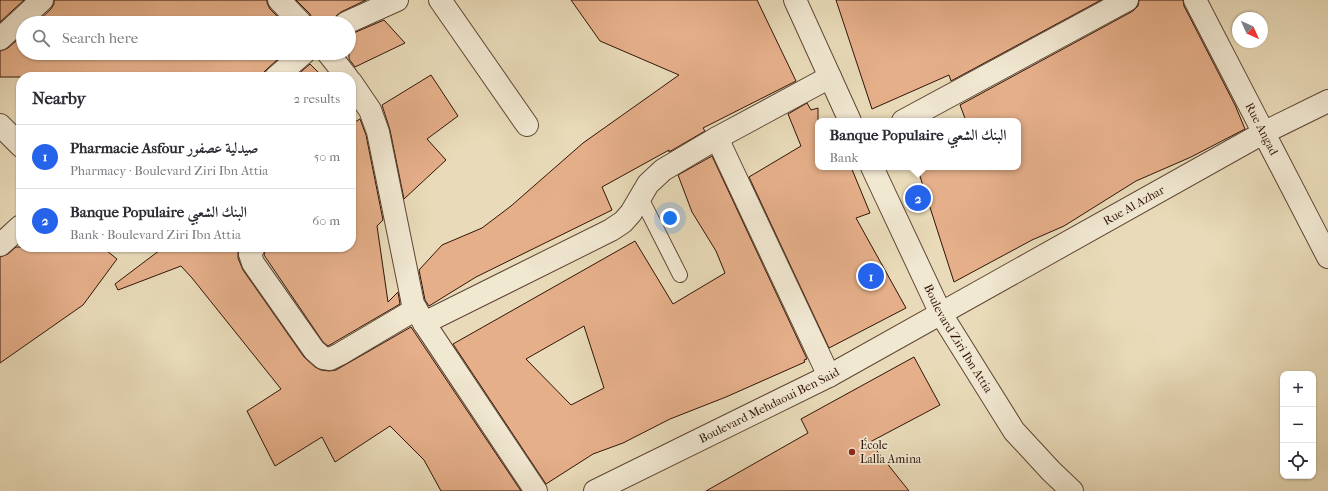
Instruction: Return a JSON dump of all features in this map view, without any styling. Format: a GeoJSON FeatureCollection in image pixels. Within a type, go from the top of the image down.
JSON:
{"type":"FeatureCollection","features":[{"type":"Feature","properties":{"kind":"street"},"geometry":{"type":"LineString","coordinates":[[25,16],[42,0]]}},
{"type":"Feature","properties":{"kind":"street"},"geometry":{"type":"LineString","coordinates":[[279,0],[294,16]]}},
{"type":"Feature","properties":{"kind":"street"},"geometry":{"type":"LineString","coordinates":[[356,18],[397,0]]}},
{"type":"Feature","properties":{"kind":"street"},"geometry":{"type":"LineString","coordinates":[[440,0],[526,125]]}},
{"type":"Feature","properties":{"kind":"street"},"geometry":{"type":"LineString","coordinates":[[795,0],[849,118]]}},
{"type":"Feature","properties":{"kind":"street"},"geometry":{"type":"LineString","coordinates":[[909,118],[1127,0]]}},
{"type":"Feature","properties":{"kind":"street","name":"Rue Angad"},"geometry":{"type":"LineString","coordinates":[[1195,0],[1328,257]]}},
{"type":"Feature","properties":{"kind":"street"},"geometry":{"type":"LineString","coordinates":[[0,39],[16,24]]}},
{"type":"Feature","properties":{"kind":"street"},"geometry":{"type":"LineString","coordinates":[[282,72],[296,60]]}},
{"type":"Feature","properties":{"kind":"street"},"geometry":{"type":"LineString","coordinates":[[334,60],[343,72]]}},
{"type":"Feature","properties":{"kind":"street"},"geometry":{"type":"LineString","coordinates":[[251,252],[250,254],[253,263],[314,350],[323,358],[330,359],[420,316],[611,230],[624,222],[648,184],[663,170],[717,138],[830,77]]}},
{"type":"Feature","properties":{"kind":"street"},"geometry":{"type":"LineString","coordinates":[[356,89],[370,110],[378,132],[413,304],[536,491]]}},
{"type":"Feature","properties":{"kind":"street","name":"Rue Al Azhar"},"geometry":{"type":"LineString","coordinates":[[941,314],[1263,133],[1328,101]]}},
{"type":"Feature","properties":{"kind":"street"},"geometry":{"type":"LineString","coordinates":[[0,124],[16,141]]}},
{"type":"Feature","properties":{"kind":"street"},"geometry":{"type":"LineString","coordinates":[[717,138],[829,376]]}},
{"type":"Feature","properties":{"kind":"street","name":"Boulevard Ziri Ibn Attia"},"geometry":{"type":"LineString","coordinates":[[873,170],[941,314],[1014,431],[1072,491]]}},
{"type":"Feature","properties":{"kind":"street"},"geometry":{"type":"LineString","coordinates":[[0,245],[16,231]]}},
{"type":"Feature","properties":{"kind":"street","name":"Boulevard Mehdaoui Ben Said"},"geometry":{"type":"LineString","coordinates":[[595,491],[829,376],[941,314]]}},
{"type":"Feature","properties":{"kind":"lane"},"geometry":{"type":"LineString","coordinates":[[640,196],[680,275]]}},
{"type":"Feature","properties":{"kind":"building"},"geometry":{"type":"Polygon","coordinates":[[[0,0],[24,0],[0,22],[0,0]]]}},
{"type":"Feature","properties":{"kind":"building"},"geometry":{"type":"Polygon","coordinates":[[[54,0],[267,0],[270,9],[277,16],[44,16],[54,4],[54,0]]]}},
{"type":"Feature","properties":{"kind":"building"},"geometry":{"type":"Polygon","coordinates":[[[296,0],[366,0],[336,16],[311,16],[296,0]]]}},
{"type":"Feature","properties":{"kind":"building"},"geometry":{"type":"Polygon","coordinates":[[[571,0],[757,0],[796,81],[703,128],[705,131],[669,152],[669,150],[602,187],[612,210],[476,277],[429,306],[425,300],[419,270],[442,245],[482,228],[511,206],[583,143],[679,75],[600,41],[571,0]]]}},
{"type":"Feature","properties":{"kind":"building"},"geometry":{"type":"Polygon","coordinates":[[[836,0],[1101,0],[951,81],[949,75],[872,109],[836,0]]]}},
{"type":"Feature","properties":{"kind":"building"},"geometry":{"type":"Polygon","coordinates":[[[1139,0],[1183,0],[1184,6],[1235,105],[1245,129],[1191,157],[1136,181],[1064,226],[1032,240],[954,282],[918,170],[1021,170],[1021,118],[965,118],[960,105],[1133,11],[1138,6],[1139,0]]]}},
{"type":"Feature","properties":{"kind":"building"},"geometry":{"type":"Polygon","coordinates":[[[384,20],[405,43],[355,67],[350,60],[356,60],[356,32],[384,20]]]}},
{"type":"Feature","properties":{"kind":"building"},"geometry":{"type":"Polygon","coordinates":[[[16,41],[16,60],[277,60],[264,72],[16,72],[16,77],[0,77],[0,51],[8,48],[16,41]]]}},
{"type":"Feature","properties":{"kind":"building"},"geometry":{"type":"Polygon","coordinates":[[[310,64],[318,72],[301,72],[310,64]]]}},
{"type":"Feature","properties":{"kind":"building"},"geometry":{"type":"Polygon","coordinates":[[[431,75],[458,116],[427,139],[446,160],[404,199],[390,130],[382,105],[431,75]]]}},
{"type":"Feature","properties":{"kind":"building"},"geometry":{"type":"Polygon","coordinates":[[[807,103],[811,110],[818,108],[818,118],[815,118],[815,170],[852,170],[870,213],[856,218],[906,308],[829,348],[749,177],[801,146],[788,114],[807,103]]]}},
{"type":"Feature","properties":{"kind":"building"},"geometry":{"type":"Polygon","coordinates":[[[360,119],[366,135],[383,220],[377,226],[388,302],[398,292],[400,304],[328,346],[323,342],[264,255],[265,252],[356,252],[356,121],[360,119]]]}},
{"type":"Feature","properties":{"kind":"building"},"geometry":{"type":"Polygon","coordinates":[[[712,156],[807,359],[804,360],[805,362],[726,397],[670,419],[623,443],[593,454],[546,484],[453,344],[635,241],[673,304],[725,273],[716,251],[692,212],[678,175],[712,156]],[[584,326],[526,359],[571,405],[604,388],[584,326]]]}},
{"type":"Feature","properties":{"kind":"building"},"geometry":{"type":"Polygon","coordinates":[[[16,247],[16,252],[108,252],[117,259],[83,305],[0,363],[0,257],[8,254],[16,247]]]}},
{"type":"Feature","properties":{"kind":"building"},"geometry":{"type":"Polygon","coordinates":[[[157,252],[238,252],[238,258],[243,270],[304,357],[315,367],[321,370],[336,370],[411,327],[521,491],[441,491],[424,460],[390,426],[335,462],[322,437],[275,466],[247,411],[281,389],[192,278],[181,266],[118,290],[115,284],[157,252]]]}},
{"type":"Feature","properties":{"kind":"building"},"geometry":{"type":"Polygon","coordinates":[[[914,357],[940,405],[870,442],[909,491],[706,491],[808,433],[801,419],[914,357]]]}},
{"type":"Feature","properties":{"kind":"place","name":"Banque Populaire البنك الشعبي"},"geometry":{"type":"Point","coordinates":[918,198]}},
{"type":"Feature","properties":{"kind":"place","name":"Pharmacie Asfour صيدلية عصفور"},"geometry":{"type":"Point","coordinates":[871,276]}},
{"type":"Feature","properties":{"kind":"place","name":"École Lalla Amina"},"geometry":{"type":"Point","coordinates":[852,452]}}]}
